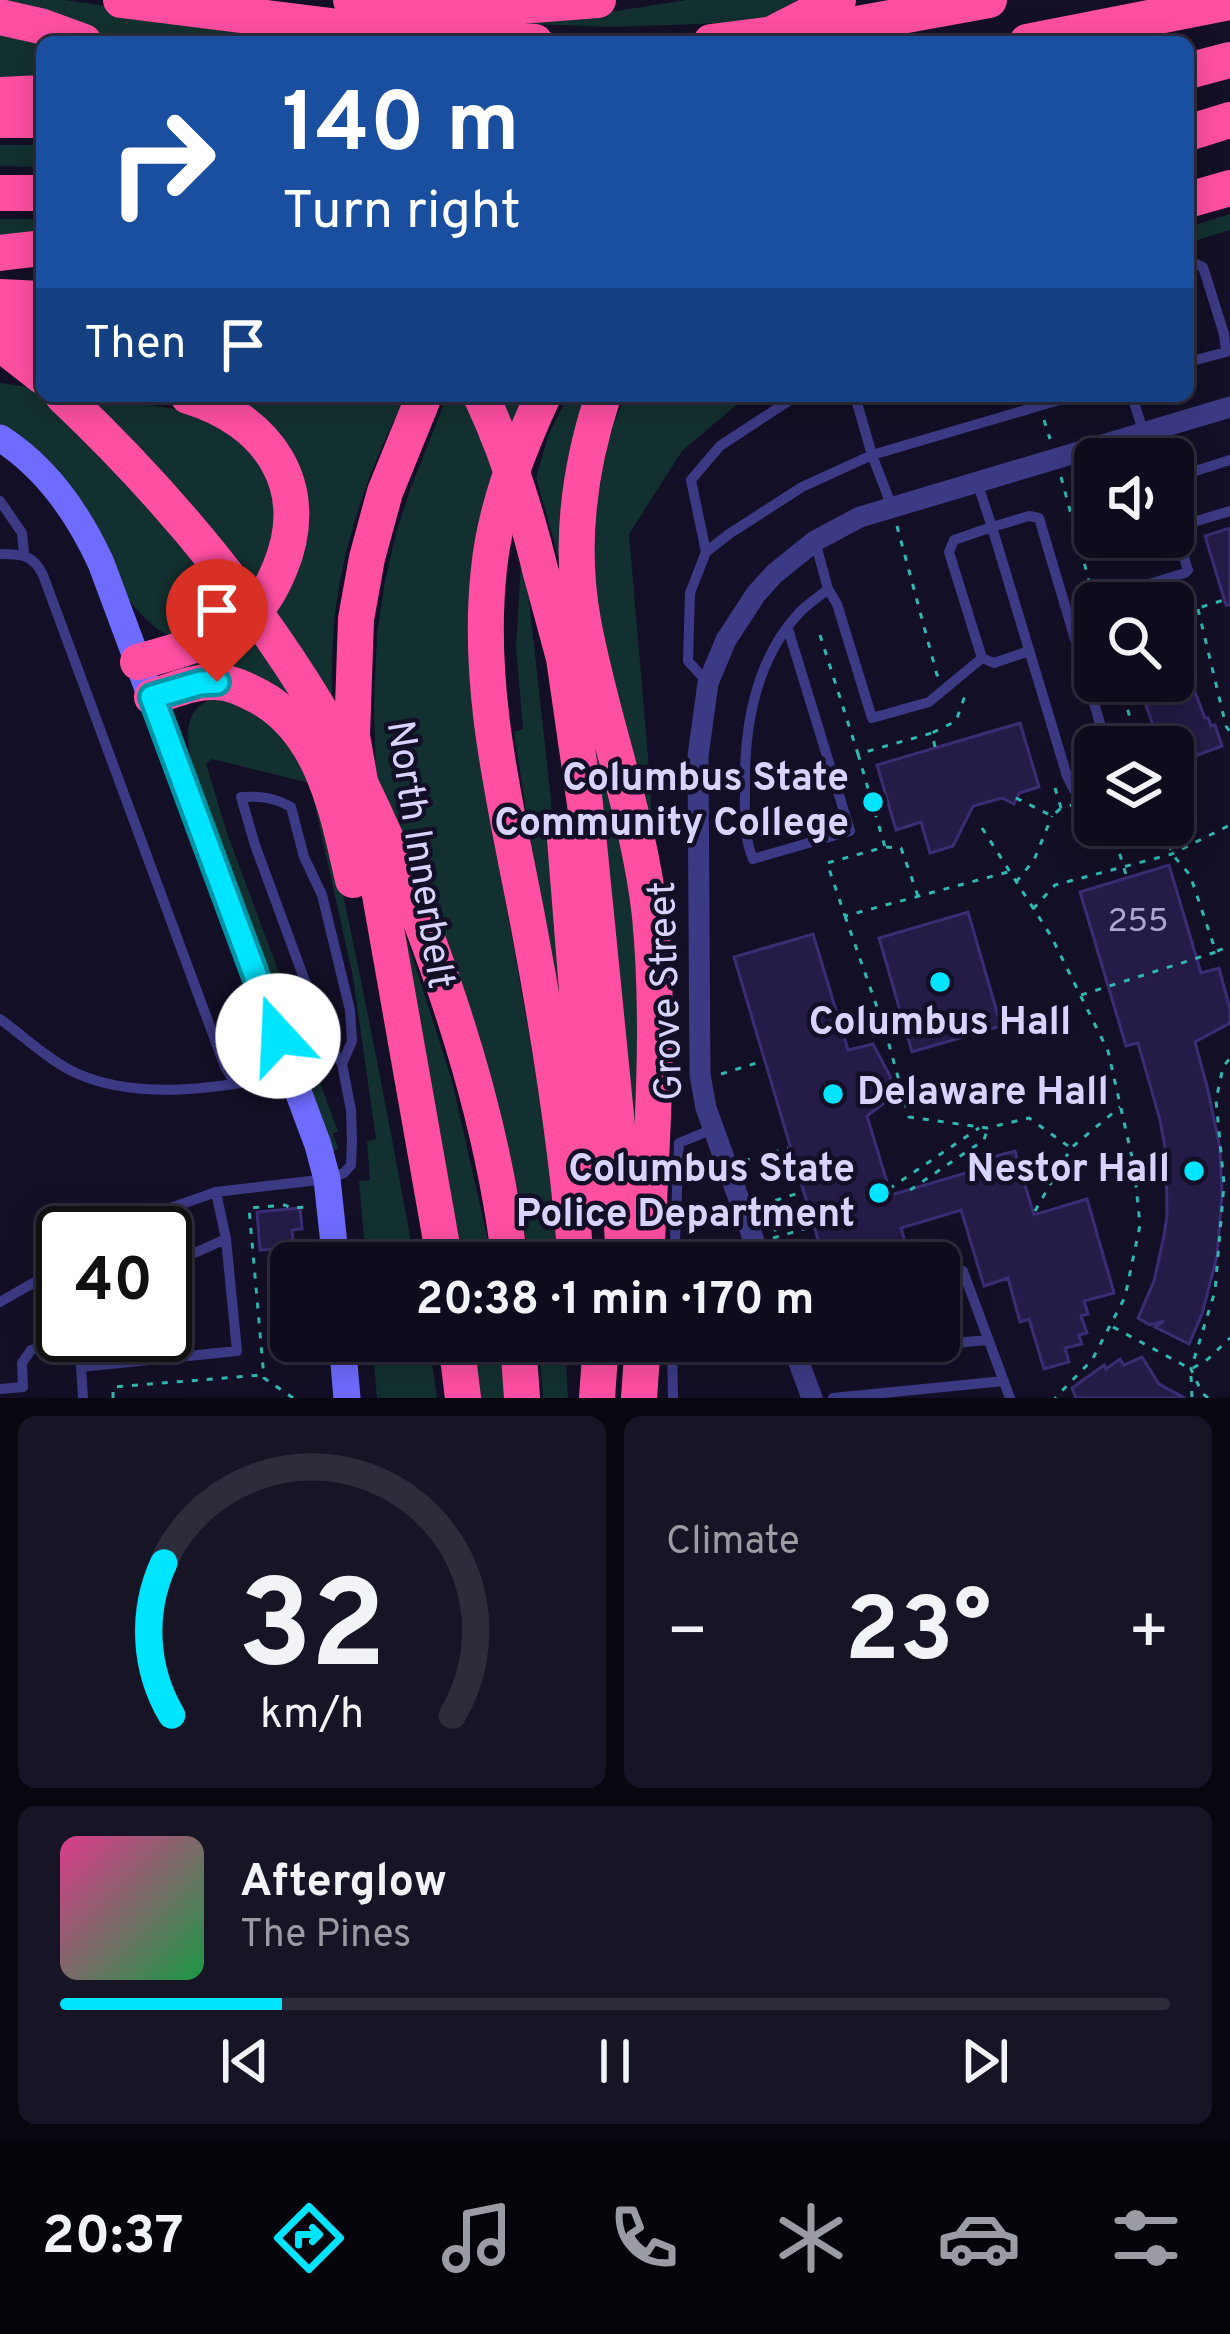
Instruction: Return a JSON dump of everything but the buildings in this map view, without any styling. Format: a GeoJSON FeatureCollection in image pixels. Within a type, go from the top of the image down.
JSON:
{"type":"FeatureCollection","features":[{"type":"Feature","properties":{"kind":"highway"},"geometry":{"type":"LineString","coordinates":[[121,0],[430,36]]}},
{"type":"Feature","properties":{"kind":"highway"},"geometry":{"type":"LineString","coordinates":[[351,0],[483,9],[598,0]]}},
{"type":"Feature","properties":{"kind":"highway"},"geometry":{"type":"LineString","coordinates":[[738,36],[848,12],[989,0]]}},
{"type":"Feature","properties":{"kind":"highway"},"geometry":{"type":"LineString","coordinates":[[1057,36],[1230,2]]}},
{"type":"Feature","properties":{"kind":"highway"},"geometry":{"type":"LineString","coordinates":[[777,36],[848,12]]}},
{"type":"Feature","properties":{"kind":"highway"},"geometry":{"type":"LineString","coordinates":[[0,17],[68,36]]}},
{"type":"Feature","properties":{"kind":"highway"},"geometry":{"type":"LineString","coordinates":[[1194,69],[1230,60]]}},
{"type":"Feature","properties":{"kind":"highway"},"geometry":{"type":"LineString","coordinates":[[0,95],[36,93]]}},
{"type":"Feature","properties":{"kind":"highway"},"geometry":{"type":"LineString","coordinates":[[0,120],[36,120]]}},
{"type":"Feature","properties":{"kind":"highway"},"geometry":{"type":"LineString","coordinates":[[1194,131],[1230,121]]}},
{"type":"Feature","properties":{"kind":"highway"},"geometry":{"type":"LineString","coordinates":[[1194,198],[1230,188]]}},
{"type":"Feature","properties":{"kind":"highway"},"geometry":{"type":"LineString","coordinates":[[0,193],[36,193]]}},
{"type":"Feature","properties":{"kind":"highway"},"geometry":{"type":"LineString","coordinates":[[0,254],[36,249]]}},
{"type":"Feature","properties":{"kind":"highway"},"geometry":{"type":"LineString","coordinates":[[0,297],[36,299]]}},
{"type":"Feature","properties":{"kind":"highway"},"geometry":{"type":"LineString","coordinates":[[0,333],[36,334]]}},
{"type":"Feature","properties":{"kind":"highway"},"geometry":{"type":"LineString","coordinates":[[0,344],[36,371]]}},
{"type":"Feature","properties":{"kind":"highway"},"geometry":{"type":"LineString","coordinates":[[0,370],[36,375]]}},
{"type":"Feature","properties":{"kind":"highway"},"geometry":{"type":"LineString","coordinates":[[69,402],[148,481],[234,584],[356,774],[448,992],[491,1150],[508,1242]]}},
{"type":"Feature","properties":{"kind":"highway"},"geometry":{"type":"LineString","coordinates":[[138,662],[215,638],[253,613],[273,586],[287,552],[292,526],[290,494],[280,465],[263,440],[209,402]]}},
{"type":"Feature","properties":{"kind":"highway","name":"North Innerbelt"},"geometry":{"type":"LineString","coordinates":[[422,402],[385,492],[368,558],[356,619],[352,736],[441,1242]]}},
{"type":"Feature","properties":{"kind":"highway"},"geometry":{"type":"LineString","coordinates":[[484,402],[516,480],[564,658],[585,804],[616,1114],[623,1242]]}},
{"type":"Feature","properties":{"kind":"highway"},"geometry":{"type":"LineString","coordinates":[[540,402],[506,494],[489,566],[488,681],[495,749],[560,1103],[575,1242]]}},
{"type":"Feature","properties":{"kind":"highway"},"geometry":{"type":"LineString","coordinates":[[601,402],[580,479],[579,580],[582,618],[631,814],[650,916],[653,1078],[647,1242]]}},
{"type":"Feature","properties":{"kind":"highway"},"geometry":{"type":"LineString","coordinates":[[541,573],[597,1242]]}},
{"type":"Feature","properties":{"kind":"highway"},"geometry":{"type":"LineString","coordinates":[[152,697],[200,683],[240,686],[289,720],[312,751],[326,777],[370,952],[415,1090]]}},
{"type":"Feature","properties":{"kind":"highway"},"geometry":{"type":"LineString","coordinates":[[459,1362],[463,1398]]}},
{"type":"Feature","properties":{"kind":"highway"},"geometry":{"type":"LineString","coordinates":[[519,1362],[522,1398]]}},
{"type":"Feature","properties":{"kind":"highway"},"geometry":{"type":"LineString","coordinates":[[582,1362],[584,1398]]}},
{"type":"Feature","properties":{"kind":"highway"},"geometry":{"type":"LineString","coordinates":[[597,1398],[600,1362]]}},
{"type":"Feature","properties":{"kind":"highway"},"geometry":{"type":"LineString","coordinates":[[627,1362],[628,1398]]}},
{"type":"Feature","properties":{"kind":"highway"},"geometry":{"type":"LineString","coordinates":[[639,1398],[642,1362]]}},
{"type":"Feature","properties":{"kind":"street","name":"Grove Street"},"geometry":{"type":"LineString","coordinates":[[754,1242],[706,1108],[700,1075],[698,756],[704,699],[726,640],[755,594],[774,574],[815,541],[860,518],[1230,407]]}},
{"type":"Feature","properties":{"kind":"street"},"geometry":{"type":"LineString","coordinates":[[0,438],[54,484],[78,517],[101,563],[318,1145],[334,1242]]}},
{"type":"Feature","properties":{"kind":"street"},"geometry":{"type":"LineString","coordinates":[[344,1362],[347,1398]]}},
{"type":"Feature","properties":{"kind":"street"},"geometry":{"type":"LineString","coordinates":[[800,1362],[812,1398]]}},
{"type":"Feature","properties":{"kind":"lane"},"geometry":{"type":"LineString","coordinates":[[1194,262],[1203,267],[1226,352],[1194,360]]}},
{"type":"Feature","properties":{"kind":"lane"},"geometry":{"type":"LineString","coordinates":[[709,683],[688,662],[690,593],[706,551],[691,480],[720,446],[787,402]]}},
{"type":"Feature","properties":{"kind":"lane"},"geometry":{"type":"LineString","coordinates":[[857,402],[892,507]]}},
{"type":"Feature","properties":{"kind":"lane"},"geometry":{"type":"LineString","coordinates":[[706,551],[802,488],[872,455],[1053,402]]}},
{"type":"Feature","properties":{"kind":"lane"},"geometry":{"type":"LineString","coordinates":[[1134,402],[1145,438]]}},
{"type":"Feature","properties":{"kind":"lane"},"geometry":{"type":"LineString","coordinates":[[1194,471],[1230,460]]}},
{"type":"Feature","properties":{"kind":"lane"},"geometry":{"type":"LineString","coordinates":[[977,482],[1074,790]]}},
{"type":"Feature","properties":{"kind":"lane"},"geometry":{"type":"LineString","coordinates":[[0,501],[22,533],[24,554]]}},
{"type":"Feature","properties":{"kind":"lane"},"geometry":{"type":"LineString","coordinates":[[1194,521],[1230,511]]}},
{"type":"Feature","properties":{"kind":"lane"},"geometry":{"type":"LineString","coordinates":[[982,658],[949,552],[954,540],[1030,516],[1039,518],[1101,726]]}},
{"type":"Feature","properties":{"kind":"lane"},"geometry":{"type":"LineString","coordinates":[[815,541],[872,718],[928,702],[982,658]]}},
{"type":"Feature","properties":{"kind":"lane"},"geometry":{"type":"LineString","coordinates":[[0,554],[24,554],[37,562],[43,574],[225,1067],[236,1082]]}},
{"type":"Feature","properties":{"kind":"lane"},"geometry":{"type":"LineString","coordinates":[[1156,582],[1186,573],[1184,558]]}},
{"type":"Feature","properties":{"kind":"lane"},"geometry":{"type":"LineString","coordinates":[[788,628],[850,831],[753,859],[745,840],[744,744],[751,706],[772,652],[788,628],[799,613],[828,589]]}},
{"type":"Feature","properties":{"kind":"lane"},"geometry":{"type":"LineString","coordinates":[[982,658],[994,663],[1029,652]]}},
{"type":"Feature","properties":{"kind":"lane"},"geometry":{"type":"LineString","coordinates":[[176,1206],[216,1192],[327,1178],[351,1166],[351,1110],[342,1064],[327,1041],[241,797],[263,796],[291,807],[304,857],[322,895],[350,1010],[352,1041],[342,1064]]}},
{"type":"Feature","properties":{"kind":"lane"},"geometry":{"type":"LineString","coordinates":[[0,1019],[52,1059],[97,1082],[143,1090],[291,1072]]}},
{"type":"Feature","properties":{"kind":"lane"},"geometry":{"type":"LineString","coordinates":[[675,1242],[679,1143],[713,1129]]}},
{"type":"Feature","properties":{"kind":"lane"},"geometry":{"type":"LineString","coordinates":[[81,1367],[237,1352],[226,1239],[216,1192]]}},
{"type":"Feature","properties":{"kind":"lane"},"geometry":{"type":"LineString","coordinates":[[192,1253],[226,1239]]}},
{"type":"Feature","properties":{"kind":"lane"},"geometry":{"type":"LineString","coordinates":[[963,1271],[1010,1398]]}},
{"type":"Feature","properties":{"kind":"lane"},"geometry":{"type":"LineString","coordinates":[[0,1302],[36,1281]]}},
{"type":"Feature","properties":{"kind":"lane"},"geometry":{"type":"LineString","coordinates":[[960,1341],[988,1340]]}},
{"type":"Feature","properties":{"kind":"lane"},"geometry":{"type":"LineString","coordinates":[[0,1389],[23,1392],[22,1363],[36,1349]]}},
{"type":"Feature","properties":{"kind":"lane"},"geometry":{"type":"LineString","coordinates":[[81,1362],[83,1398]]}},
{"type":"Feature","properties":{"kind":"lane"},"geometry":{"type":"LineString","coordinates":[[672,1362],[673,1398]]}},
{"type":"Feature","properties":{"kind":"lane"},"geometry":{"type":"LineString","coordinates":[[833,1398],[1004,1381]]}},
{"type":"Feature","properties":{"kind":"path"},"geometry":{"type":"LineString","coordinates":[[1040,406],[1089,582]]}},
{"type":"Feature","properties":{"kind":"path"},"geometry":{"type":"LineString","coordinates":[[1194,610],[1230,598]]}},
{"type":"Feature","properties":{"kind":"path"},"geometry":{"type":"LineString","coordinates":[[1198,609],[1230,731]]}},
{"type":"Feature","properties":{"kind":"path"},"geometry":{"type":"LineString","coordinates":[[935,747],[932,733],[956,721],[970,680]]}},
{"type":"Feature","properties":{"kind":"path"},"geometry":{"type":"LineString","coordinates":[[858,754],[885,847]]}},
{"type":"Feature","properties":{"kind":"path"},"geometry":{"type":"LineString","coordinates":[[1016,798],[1052,816]]}},
{"type":"Feature","properties":{"kind":"path"},"geometry":{"type":"LineString","coordinates":[[1016,881],[1034,860],[1052,816],[1061,808]]}},
{"type":"Feature","properties":{"kind":"path"},"geometry":{"type":"LineString","coordinates":[[1033,909],[1054,885],[1172,854],[1230,825]]}},
{"type":"Feature","properties":{"kind":"path"},"geometry":{"type":"LineString","coordinates":[[982,828],[1051,937],[1108,1051],[1135,1166],[1140,1225],[1125,1297],[1092,1360],[1055,1398]]}},
{"type":"Feature","properties":{"kind":"path"},"geometry":{"type":"LineString","coordinates":[[1118,846],[1127,878]]}},
{"type":"Feature","properties":{"kind":"path"},"geometry":{"type":"LineString","coordinates":[[1170,846],[1190,875],[1216,952]]}},
{"type":"Feature","properties":{"kind":"path"},"geometry":{"type":"LineString","coordinates":[[918,896],[902,848],[885,847],[827,863],[885,1030],[909,1117],[987,1127],[1029,1118],[1071,1148]]}},
{"type":"Feature","properties":{"kind":"path"},"geometry":{"type":"LineString","coordinates":[[845,916],[1010,872]]}},
{"type":"Feature","properties":{"kind":"path"},"geometry":{"type":"LineString","coordinates":[[1080,996],[1230,946]]}},
{"type":"Feature","properties":{"kind":"path"},"geometry":{"type":"LineString","coordinates":[[1192,1398],[1191,1369],[1215,1291],[1224,1184],[1216,1100],[1223,1067],[1230,1058]]}},
{"type":"Feature","properties":{"kind":"path"},"geometry":{"type":"LineString","coordinates":[[713,1076],[763,1061]]}},
{"type":"Feature","properties":{"kind":"path"},"geometry":{"type":"LineString","coordinates":[[1035,1211],[1071,1148],[1121,1106]]}},
{"type":"Feature","properties":{"kind":"path"},"geometry":{"type":"LineString","coordinates":[[889,1189],[980,1126]]}},
{"type":"Feature","properties":{"kind":"path"},"geometry":{"type":"LineString","coordinates":[[910,1190],[984,1141],[987,1127]]}},
{"type":"Feature","properties":{"kind":"path"},"geometry":{"type":"LineString","coordinates":[[742,1161],[788,1148]]}},
{"type":"Feature","properties":{"kind":"path"},"geometry":{"type":"LineString","coordinates":[[759,1205],[802,1192]]}},
{"type":"Feature","properties":{"kind":"path"},"geometry":{"type":"LineString","coordinates":[[806,1201],[811,1227],[771,1237],[806,1201]]}},
{"type":"Feature","properties":{"kind":"path"},"geometry":{"type":"LineString","coordinates":[[263,1375],[250,1208],[309,1207]]}},
{"type":"Feature","properties":{"kind":"path"},"geometry":{"type":"LineString","coordinates":[[1110,1326],[1191,1369],[1208,1398]]}},
{"type":"Feature","properties":{"kind":"path"},"geometry":{"type":"LineString","coordinates":[[1191,1369],[1230,1339]]}},
{"type":"Feature","properties":{"kind":"path"},"geometry":{"type":"LineString","coordinates":[[113,1398],[113,1387],[263,1375],[293,1398]]}},
{"type":"Feature","properties":{"kind":"green space"},"geometry":{"type":"Polygon","coordinates":[[[0,0],[64,0],[318,36],[36,36],[36,78],[0,80],[0,0]]]}},
{"type":"Feature","properties":{"kind":"green space"},"geometry":{"type":"Polygon","coordinates":[[[686,0],[798,0],[765,18],[725,23],[614,27],[499,23],[573,18],[686,0]]]}},
{"type":"Feature","properties":{"kind":"green space"},"geometry":{"type":"Polygon","coordinates":[[[0,145],[36,145],[36,167],[0,166],[0,145]]]}},
{"type":"Feature","properties":{"kind":"green space"},"geometry":{"type":"Polygon","coordinates":[[[1230,214],[1230,230],[1194,241],[1194,225],[1230,214]]]}},
{"type":"Feature","properties":{"kind":"green space"},"geometry":{"type":"Polygon","coordinates":[[[0,219],[36,219],[36,236],[0,242],[0,219]]]}},
{"type":"Feature","properties":{"kind":"green space"},"geometry":{"type":"Polygon","coordinates":[[[0,383],[36,388],[36,402],[132,402],[181,410],[238,435],[271,480],[277,531],[262,576],[226,615],[171,636],[157,629],[126,596],[0,424],[0,383]]]}},
{"type":"Feature","properties":{"kind":"green space"},"geometry":{"type":"Polygon","coordinates":[[[230,402],[403,402],[368,483],[341,575],[332,654],[336,769],[195,667],[167,670],[302,543],[230,402]]]}},
{"type":"Feature","properties":{"kind":"green space"},"geometry":{"type":"Polygon","coordinates":[[[445,402],[526,402],[518,416],[483,773],[540,1096],[558,1242],[526,1242],[501,1117],[376,786],[377,634],[396,533],[445,402]]]}},
{"type":"Feature","properties":{"kind":"green space"},"geometry":{"type":"Polygon","coordinates":[[[565,402],[588,402],[564,556],[558,556],[536,477],[565,402]]]}},
{"type":"Feature","properties":{"kind":"green space"},"geometry":{"type":"Polygon","coordinates":[[[623,402],[740,402],[682,451],[629,534],[652,838],[611,683],[590,555],[608,418],[616,419],[623,402]]]}},
{"type":"Feature","properties":{"kind":"green space"},"geometry":{"type":"Polygon","coordinates":[[[521,562],[551,800],[570,1038],[565,1039],[514,732],[523,729],[516,647],[521,562]]]}},
{"type":"Feature","properties":{"kind":"green space"},"geometry":{"type":"Polygon","coordinates":[[[577,651],[638,893],[637,1198],[577,651]]]}},
{"type":"Feature","properties":{"kind":"green space"},"geometry":{"type":"Polygon","coordinates":[[[214,699],[262,715],[291,739],[316,781],[411,1242],[364,1242],[359,1181],[370,1180],[367,1141],[376,1139],[353,977],[310,783],[212,759],[206,764],[228,836],[338,1131],[333,1134],[338,1148],[333,1152],[193,766],[188,732],[199,706],[214,699]]]}},
{"type":"Feature","properties":{"kind":"green space"},"geometry":{"type":"Polygon","coordinates":[[[403,927],[452,1081],[488,1242],[458,1242],[403,927]]]}},
{"type":"Feature","properties":{"kind":"green space"},"geometry":{"type":"Polygon","coordinates":[[[374,1362],[432,1362],[437,1398],[377,1398],[374,1362]]]}},
{"type":"Feature","properties":{"kind":"green space"},"geometry":{"type":"Polygon","coordinates":[[[476,1362],[505,1362],[508,1398],[481,1398],[476,1362]]]}},
{"type":"Feature","properties":{"kind":"green space"},"geometry":{"type":"Polygon","coordinates":[[[540,1362],[566,1362],[568,1398],[543,1398],[540,1362]]]}},
{"type":"Feature","properties":{"kind":"place","name":"Columbus State Community College"},"geometry":{"type":"Point","coordinates":[873,802]}},
{"type":"Feature","properties":{"kind":"place","name":"Columbus Hall"},"geometry":{"type":"Point","coordinates":[940,982]}},
{"type":"Feature","properties":{"kind":"place","name":"Delaware Hall"},"geometry":{"type":"Point","coordinates":[833,1094]}},
{"type":"Feature","properties":{"kind":"place","name":"Nestor Hall"},"geometry":{"type":"Point","coordinates":[1194,1171]}},
{"type":"Feature","properties":{"kind":"place","name":"Columbus State Police Department"},"geometry":{"type":"Point","coordinates":[879,1193]}},
{"type":"Feature","properties":{"kind":"route"},"geometry":{"type":"LineString","coordinates":[[217,682],[152,697],[278,1036]]}}]}
